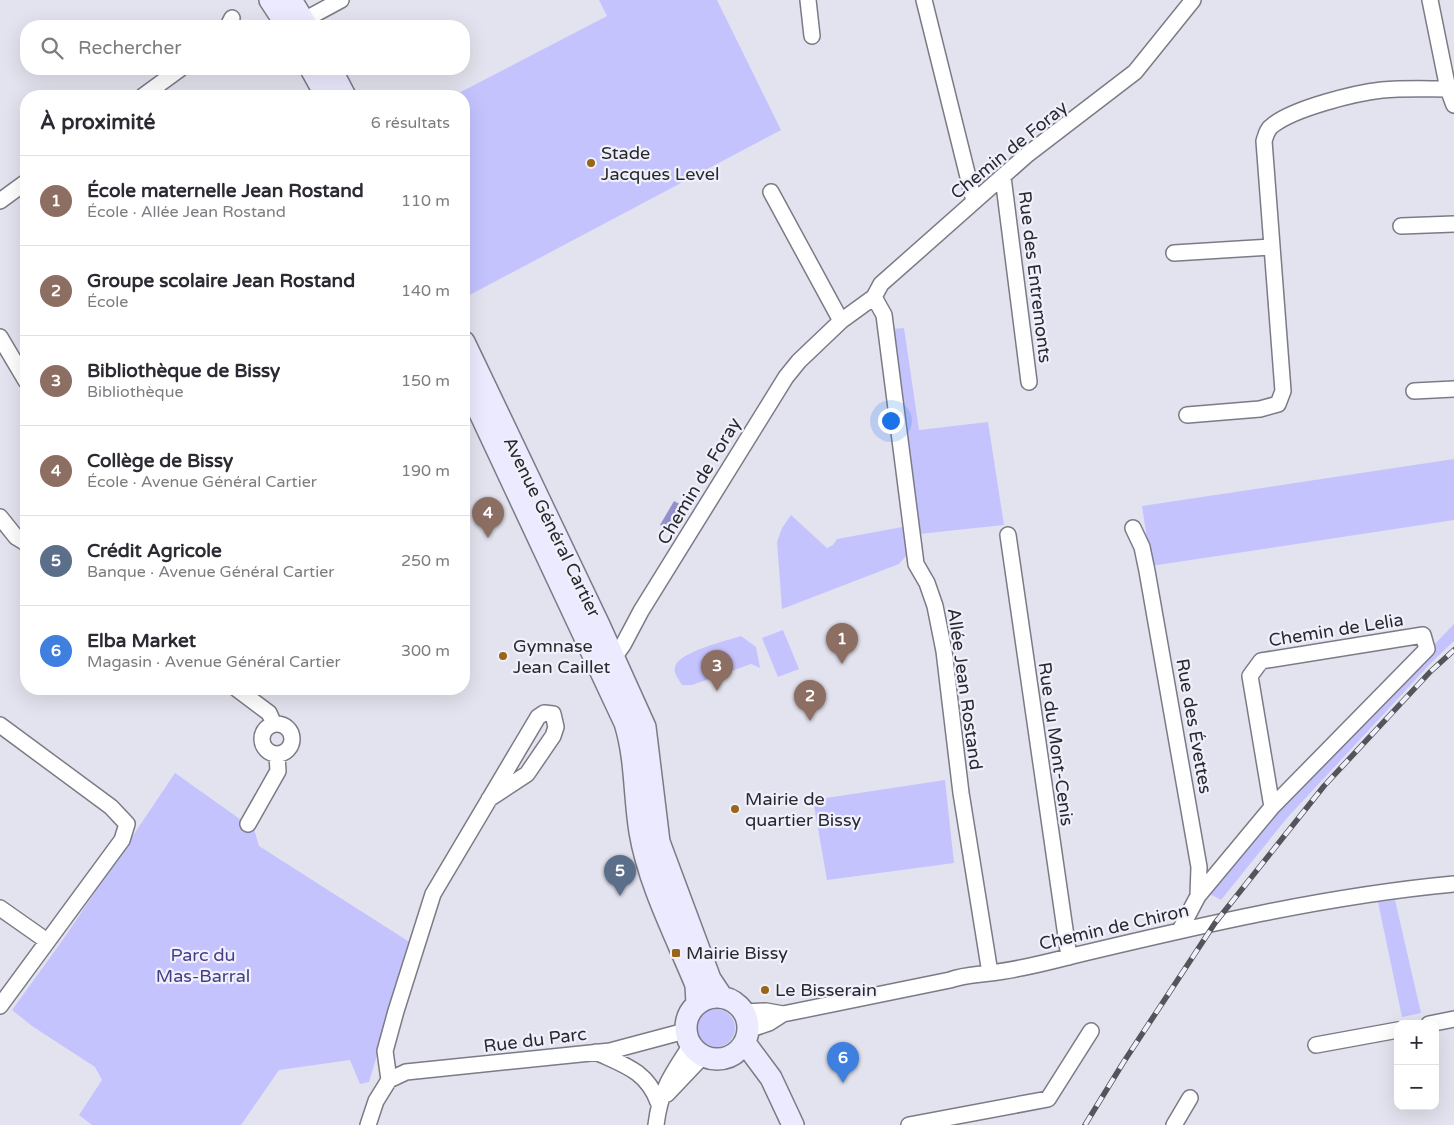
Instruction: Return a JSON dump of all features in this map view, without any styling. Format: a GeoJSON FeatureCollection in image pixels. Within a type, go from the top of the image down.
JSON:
{"type":"FeatureCollection","features":[{"type":"Feature","properties":{"kind":"main road"},"geometry":{"type":"LineString","coordinates":[[270,0],[294,20]]}},
{"type":"Feature","properties":{"kind":"main road"},"geometry":{"type":"LineString","coordinates":[[290,0],[298,20]]}},
{"type":"Feature","properties":{"kind":"main road"},"geometry":{"type":"LineString","coordinates":[[314,75],[323,90]]}},
{"type":"Feature","properties":{"kind":"main road"},"geometry":{"type":"LineString","coordinates":[[334,75],[343,90]]}},
{"type":"Feature","properties":{"kind":"main road","name":"Avenue Général Cartier"},"geometry":{"type":"LineString","coordinates":[[470,356],[604,658]]}},
{"type":"Feature","properties":{"kind":"main road","name":"Avenue Général Cartier"},"geometry":{"type":"LineString","coordinates":[[470,391],[604,658],[645,727],[639,742],[640,831],[647,864],[696,985],[697,1004]]}},
{"type":"Feature","properties":{"kind":"main road","name":"Avenue Général Cartier"},"geometry":{"type":"LineString","coordinates":[[639,742],[659,842],[710,979],[722,997]]}},
{"type":"Feature","properties":{"kind":"main road"},"geometry":{"type":"LineString","coordinates":[[746,1028],[734,1054],[714,1059],[693,1044],[686,1020],[697,1004],[704,999],[722,997],[737,1004],[746,1028],[793,1125]]}},
{"type":"Feature","properties":{"kind":"main road"},"geometry":{"type":"LineString","coordinates":[[728,1057],[745,1069],[763,1090],[781,1125]]}},
{"type":"Feature","properties":{"kind":"main road"},"geometry":{"type":"LineString","coordinates":[[763,1090],[774,1097],[786,1125]]}},
{"type":"Feature","properties":{"kind":"street"},"geometry":{"type":"LineString","coordinates":[[306,20],[342,0]]}},
{"type":"Feature","properties":{"kind":"street"},"geometry":{"type":"LineString","coordinates":[[808,0],[812,36]]}},
{"type":"Feature","properties":{"kind":"street"},"geometry":{"type":"LineString","coordinates":[[924,0],[974,201]]}},
{"type":"Feature","properties":{"kind":"street","name":"Chemin de Foray"},"geometry":{"type":"LineString","coordinates":[[604,658],[618,652],[623,645],[641,611],[786,377],[799,361],[840,322],[874,297],[881,284],[1028,154],[1135,72],[1193,0]]}},
{"type":"Feature","properties":{"kind":"street"},"geometry":{"type":"LineString","coordinates":[[1430,0],[1448,89],[1454,105]]}},
{"type":"Feature","properties":{"kind":"street"},"geometry":{"type":"LineString","coordinates":[[151,90],[172,75]]}},
{"type":"Feature","properties":{"kind":"street"},"geometry":{"type":"LineString","coordinates":[[1187,415],[1260,409],[1278,404],[1283,391],[1264,141],[1267,131],[1272,125],[1287,117],[1345,97],[1403,88],[1448,89]]}},
{"type":"Feature","properties":{"kind":"street","name":"Rue des Entremonts"},"geometry":{"type":"LineString","coordinates":[[1003,177],[1029,382]]}},
{"type":"Feature","properties":{"kind":"street"},"geometry":{"type":"LineString","coordinates":[[0,201],[20,186]]}},
{"type":"Feature","properties":{"kind":"street"},"geometry":{"type":"LineString","coordinates":[[771,192],[840,322]]}},
{"type":"Feature","properties":{"kind":"street"},"geometry":{"type":"LineString","coordinates":[[1401,226],[1454,224]]}},
{"type":"Feature","properties":{"kind":"street"},"geometry":{"type":"LineString","coordinates":[[1174,253],[1271,247]]}},
{"type":"Feature","properties":{"kind":"street","name":"Allée Jean Rostand"},"geometry":{"type":"LineString","coordinates":[[874,297],[884,315],[916,564],[927,583],[935,606],[944,650],[961,793],[990,973]]}},
{"type":"Feature","properties":{"kind":"street"},"geometry":{"type":"LineString","coordinates":[[0,337],[20,371]]}},
{"type":"Feature","properties":{"kind":"street"},"geometry":{"type":"LineString","coordinates":[[1414,391],[1454,389]]}},
{"type":"Feature","properties":{"kind":"street"},"geometry":{"type":"LineString","coordinates":[[0,516],[20,539]]}},
{"type":"Feature","properties":{"kind":"street","name":"Rue des Évettes"},"geometry":{"type":"LineString","coordinates":[[1133,528],[1142,547],[1199,867],[1198,896],[1180,930]]}},
{"type":"Feature","properties":{"kind":"street","name":"Rue du Mont-Cenis"},"geometry":{"type":"LineString","coordinates":[[1008,535],[1069,957]]}},
{"type":"Feature","properties":{"kind":"street","name":"Chemin de Lelia"},"geometry":{"type":"LineString","coordinates":[[1198,896],[1272,807],[1427,649],[1423,636],[1261,661],[1250,676],[1272,807]]}},
{"type":"Feature","properties":{"kind":"street"},"geometry":{"type":"LineString","coordinates":[[245,695],[269,712],[274,724]]}},
{"type":"Feature","properties":{"kind":"street"},"geometry":{"type":"LineString","coordinates":[[368,1125],[376,1101],[389,1080],[385,1051],[433,894],[489,799],[538,717],[544,713],[553,714],[556,727],[553,736],[527,774],[489,799]]}},
{"type":"Feature","properties":{"kind":"street"},"geometry":{"type":"LineString","coordinates":[[274,724],[288,728],[293,738],[287,752],[277,755],[264,748],[262,738],[265,729],[274,724]]}},
{"type":"Feature","properties":{"kind":"street"},"geometry":{"type":"LineString","coordinates":[[0,725],[111,807],[127,824],[122,840],[0,1006]]}},
{"type":"Feature","properties":{"kind":"street"},"geometry":{"type":"LineString","coordinates":[[248,824],[278,771],[277,755]]}},
{"type":"Feature","properties":{"kind":"street","name":"Chemin de Chiron"},"geometry":{"type":"LineString","coordinates":[[746,1028],[766,1011],[783,1014],[950,980],[967,974],[990,973],[1069,957],[1180,930],[1382,890],[1454,884]]}},
{"type":"Feature","properties":{"kind":"street"},"geometry":{"type":"LineString","coordinates":[[0,908],[47,941]]}},
{"type":"Feature","properties":{"kind":"street"},"geometry":{"type":"LineString","coordinates":[[1439,1022],[1454,1019]]}},
{"type":"Feature","properties":{"kind":"street"},"geometry":{"type":"LineString","coordinates":[[909,1125],[1048,1099],[1091,1031]]}},
{"type":"Feature","properties":{"kind":"street"},"geometry":{"type":"LineString","coordinates":[[1316,1045],[1394,1031]]}},
{"type":"Feature","properties":{"kind":"street"},"geometry":{"type":"LineString","coordinates":[[656,1125],[658,1102],[693,1044]]}},
{"type":"Feature","properties":{"kind":"street","name":"Rue du Parc"},"geometry":{"type":"LineString","coordinates":[[389,1080],[406,1072],[596,1052],[633,1046],[693,1044]]}},
{"type":"Feature","properties":{"kind":"street"},"geometry":{"type":"LineString","coordinates":[[596,1052],[637,1072],[649,1081],[658,1102]]}},
{"type":"Feature","properties":{"kind":"street"},"geometry":{"type":"LineString","coordinates":[[1174,1125],[1190,1098]]}},
{"type":"Feature","properties":{"kind":"green space","name":"Stade Jacques Level"},"geometry":{"type":"Polygon","coordinates":[[[599,0],[717,0],[781,130],[470,295],[470,90],[465,90],[607,16],[599,0]]]}},
{"type":"Feature","properties":{"kind":"green space"},"geometry":{"type":"Polygon","coordinates":[[[904,328],[919,430],[988,422],[1004,525],[919,534],[892,329],[904,328]]]}},
{"type":"Feature","properties":{"kind":"green space"},"geometry":{"type":"Polygon","coordinates":[[[1454,459],[1454,520],[1151,566],[1142,506],[1454,459]]]}},
{"type":"Feature","properties":{"kind":"green space"},"geometry":{"type":"Polygon","coordinates":[[[791,515],[827,548],[833,545],[837,539],[908,526],[907,555],[899,564],[782,609],[777,542],[782,528],[791,515]]]}},
{"type":"Feature","properties":{"kind":"green space"},"geometry":{"type":"Polygon","coordinates":[[[1454,624],[1454,641],[1432,662],[1287,818],[1221,900],[1210,894],[1276,810],[1454,624]]]}},
{"type":"Feature","properties":{"kind":"green space"},"geometry":{"type":"Polygon","coordinates":[[[783,630],[799,669],[778,677],[762,638],[783,630]]]}},
{"type":"Feature","properties":{"kind":"green space"},"geometry":{"type":"Polygon","coordinates":[[[741,636],[756,647],[760,668],[751,664],[692,685],[682,685],[675,672],[675,667],[684,657],[693,652],[741,636]]]}},
{"type":"Feature","properties":{"kind":"green space","name":"Parc du Mas-Barral"},"geometry":{"type":"Polygon","coordinates":[[[175,773],[254,829],[259,846],[411,943],[369,1082],[360,1084],[350,1060],[279,1070],[241,1125],[92,1125],[79,1115],[102,1080],[95,1067],[32,1026],[12,1010],[62,941],[175,773]]]}},
{"type":"Feature","properties":{"kind":"green space"},"geometry":{"type":"Polygon","coordinates":[[[945,780],[954,863],[827,880],[813,800],[945,780]]]}},
{"type":"Feature","properties":{"kind":"green space"},"geometry":{"type":"Polygon","coordinates":[[[1395,900],[1421,1013],[1402,1017],[1378,902],[1395,900]]]}},
{"type":"Feature","properties":{"kind":"green space"},"geometry":{"type":"Polygon","coordinates":[[[716,1009],[723,1010],[729,1015],[734,1021],[734,1035],[729,1041],[723,1046],[716,1047],[709,1046],[703,1041],[698,1035],[697,1028],[698,1021],[703,1015],[709,1010],[716,1009]]]}},
{"type":"Feature","properties":{"kind":"shaded area"},"geometry":{"type":"Polygon","coordinates":[[[674,501],[685,507],[670,532],[660,525],[674,501]]]}},
{"type":"Feature","properties":{"kind":"railway"},"geometry":{"type":"LineString","coordinates":[[1085,1125],[1123,1063],[1215,923],[1324,786],[1430,672],[1454,650]]}},
{"type":"Feature","properties":{"kind":"place","name":"Stade Jacques Level"},"geometry":{"type":"Point","coordinates":[591,163]}},
{"type":"Feature","properties":{"kind":"place","name":"Collège de Bissy"},"geometry":{"type":"Point","coordinates":[488,538]}},
{"type":"Feature","properties":{"kind":"place","name":"Gymnase Jean Caillet"},"geometry":{"type":"Point","coordinates":[503,656]}},
{"type":"Feature","properties":{"kind":"place","name":"École maternelle Jean Rostand"},"geometry":{"type":"Point","coordinates":[842,664]}},
{"type":"Feature","properties":{"kind":"place","name":"Bibliothèque de Bissy"},"geometry":{"type":"Point","coordinates":[717,691]}},
{"type":"Feature","properties":{"kind":"place","name":"Groupe scolaire Jean Rostand"},"geometry":{"type":"Point","coordinates":[810,721]}},
{"type":"Feature","properties":{"kind":"place","name":"Mairie de quartier Bissy"},"geometry":{"type":"Point","coordinates":[735,809]}},
{"type":"Feature","properties":{"kind":"place","name":"Crédit Agricole"},"geometry":{"type":"Point","coordinates":[620,896]}},
{"type":"Feature","properties":{"kind":"place","name":"Mairie Bissy"},"geometry":{"type":"Point","coordinates":[676,953]}},
{"type":"Feature","properties":{"kind":"place","name":"Le Bisserain"},"geometry":{"type":"Point","coordinates":[765,990]}},
{"type":"Feature","properties":{"kind":"place","name":"Elba Market"},"geometry":{"type":"Point","coordinates":[843,1083]}}]}
